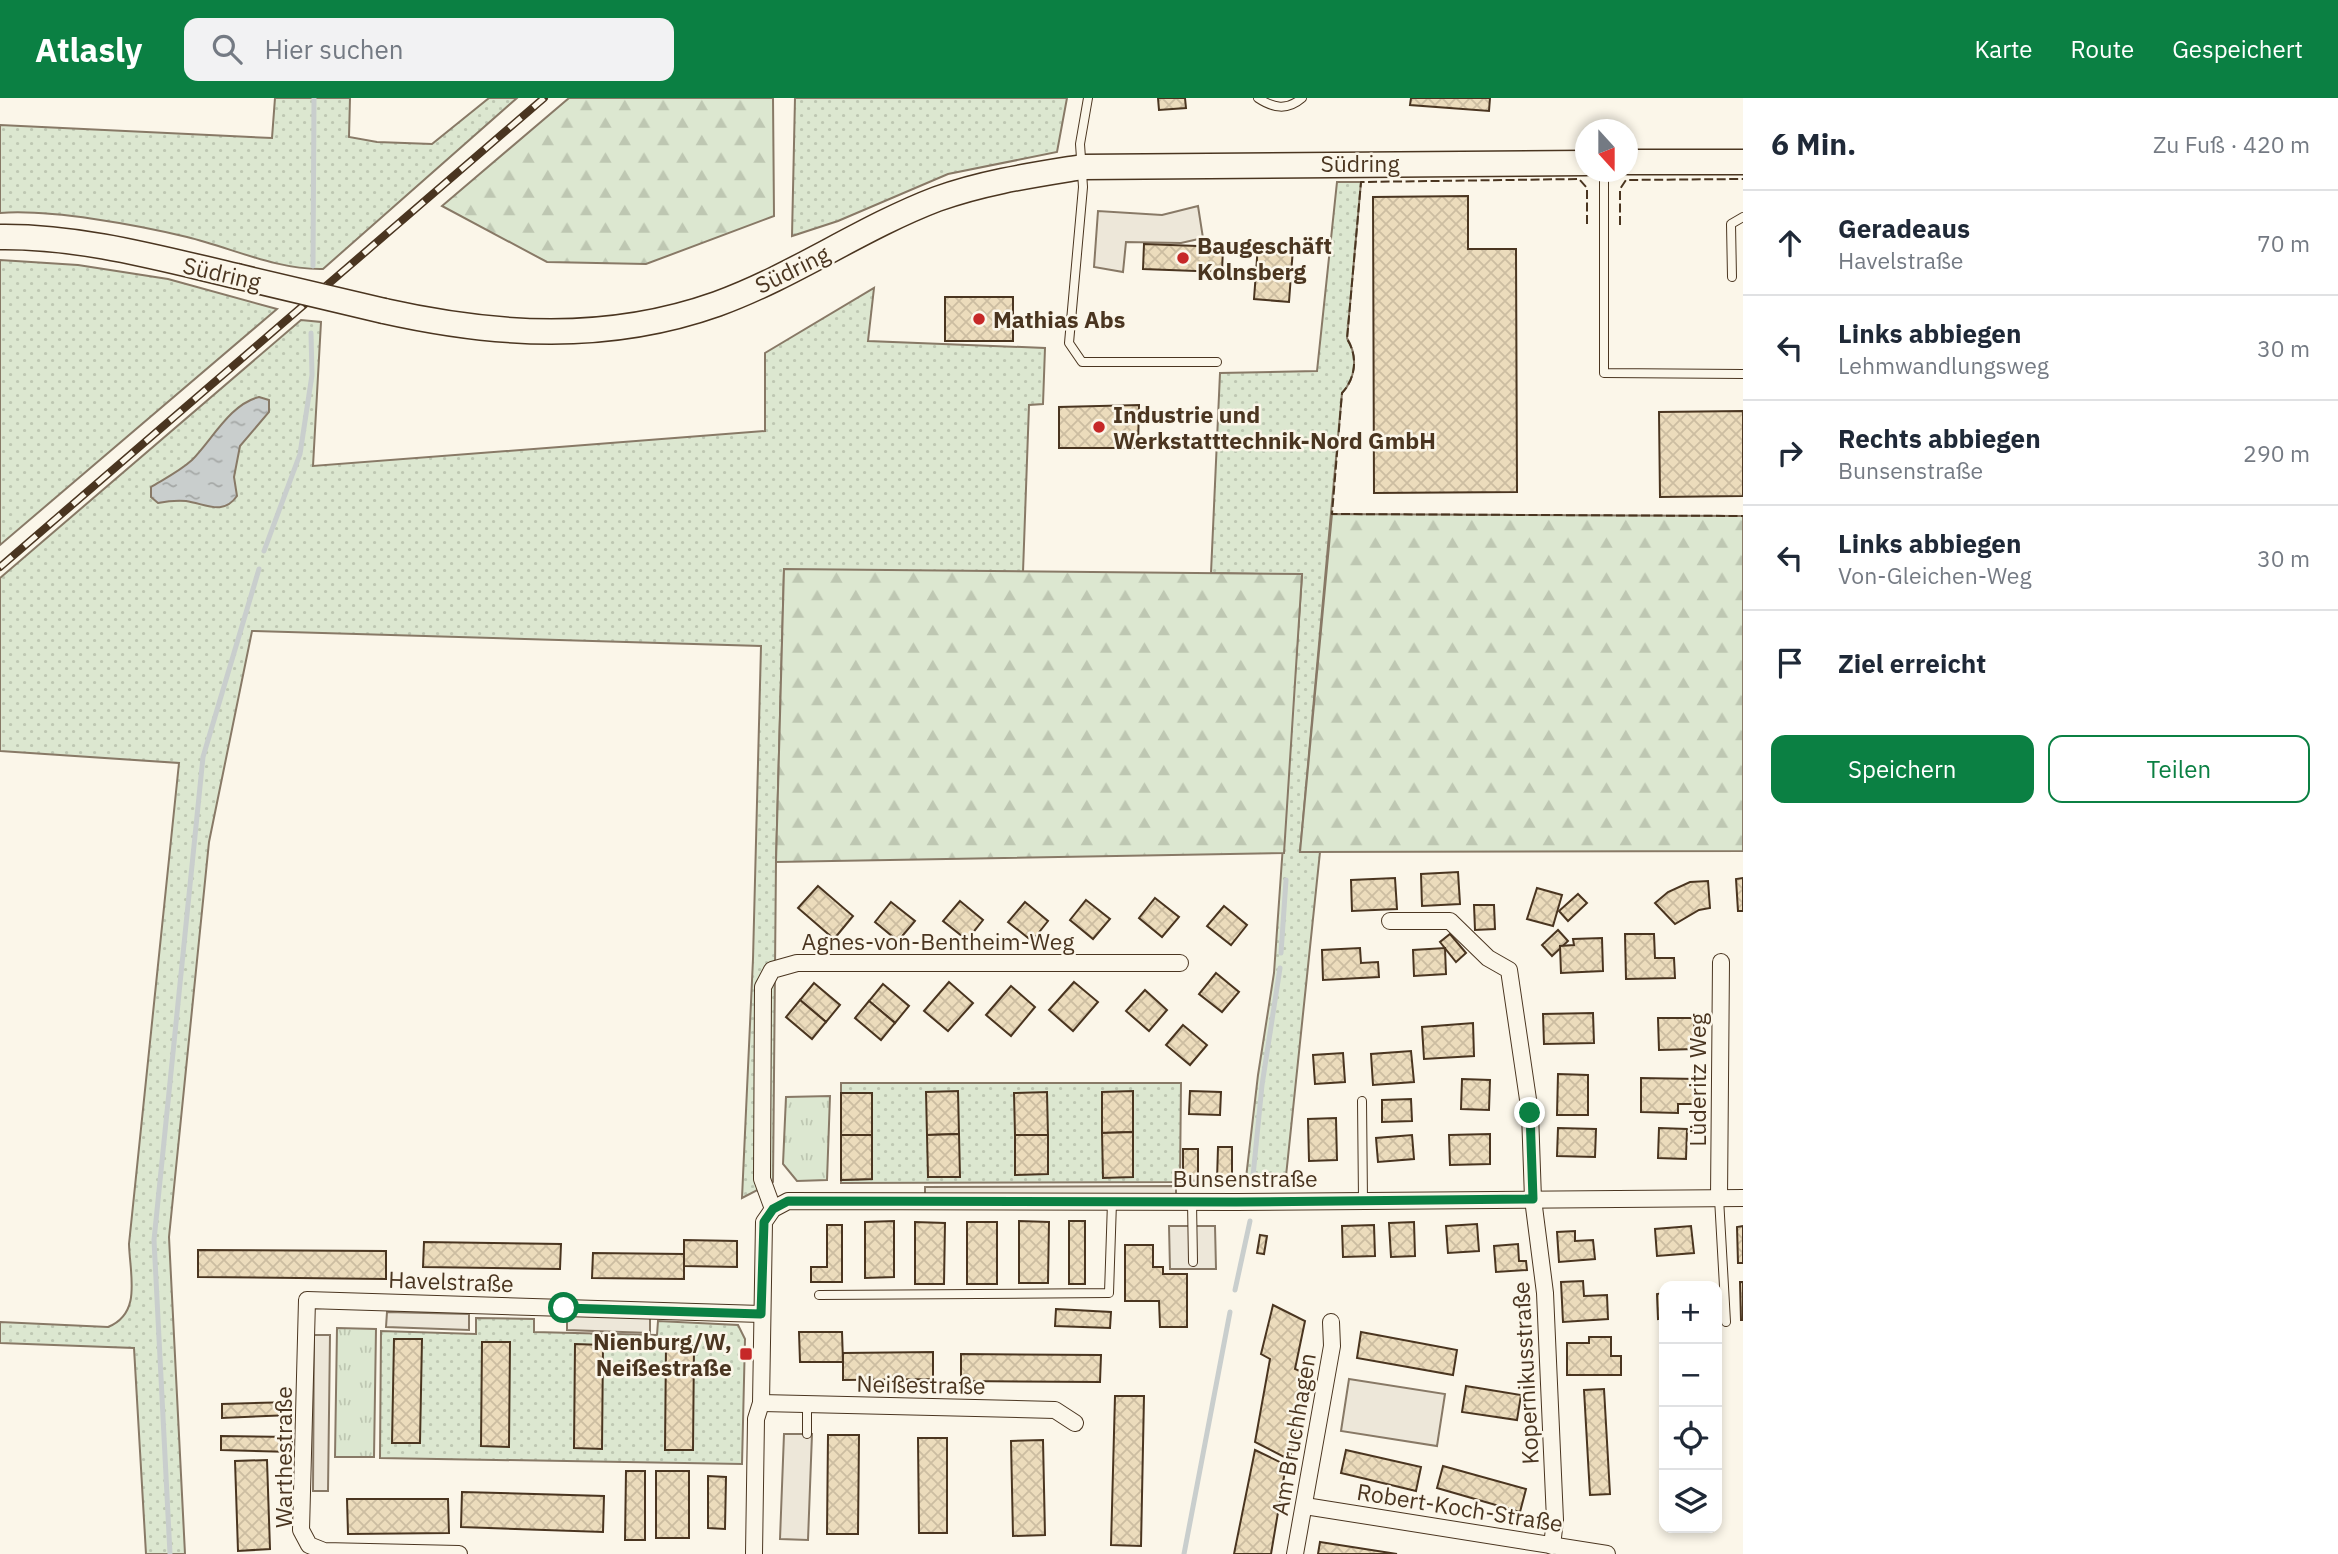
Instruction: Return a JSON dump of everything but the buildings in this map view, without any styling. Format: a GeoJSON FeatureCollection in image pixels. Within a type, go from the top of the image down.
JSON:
{"type":"FeatureCollection","features":[{"type":"Feature","properties":{"kind":"main road"},"geometry":{"type":"LineString","coordinates":[[1638,163],[1743,162]]}},
{"type":"Feature","properties":{"kind":"main road","name":"Südring"},"geometry":{"type":"LineString","coordinates":[[0,237],[53,239],[102,246],[384,311],[473,329],[537,334],[594,331],[659,321],[717,304],[771,282],[906,213],[944,197],[1022,176],[1082,167],[1575,163]]}},
{"type":"Feature","properties":{"kind":"street","name":"Kopernikusstraße"},"geometry":{"type":"LineString","coordinates":[[1390,921],[1450,921],[1488,958],[1509,970],[1530,1113],[1533,1199],[1545,1293],[1557,1549]]}},
{"type":"Feature","properties":{"kind":"street","name":"Lüderitz Weg"},"geometry":{"type":"LineString","coordinates":[[1719,1198],[1721,962]]}},
{"type":"Feature","properties":{"kind":"street","name":"Agnes-von-Bentheim-Weg"},"geometry":{"type":"LineString","coordinates":[[773,1209],[762,1179],[763,987],[772,970],[797,963],[1180,963]]}},
{"type":"Feature","properties":{"kind":"street","name":"Bunsenstraße"},"geometry":{"type":"LineString","coordinates":[[773,1209],[788,1201],[817,1200],[1192,1202],[1743,1198]]}},
{"type":"Feature","properties":{"kind":"street"},"geometry":{"type":"LineString","coordinates":[[754,1554],[755,1419],[761,1404],[764,1222],[773,1209]]}},
{"type":"Feature","properties":{"kind":"street","name":"Havelstraße"},"geometry":{"type":"LineString","coordinates":[[307,1300],[761,1314]]}},
{"type":"Feature","properties":{"kind":"street","name":"Warthestraße"},"geometry":{"type":"LineString","coordinates":[[307,1300],[301,1530],[309,1545],[324,1550],[459,1554]]}},
{"type":"Feature","properties":{"kind":"street","name":"Am Bruchhagen"},"geometry":{"type":"LineString","coordinates":[[1295,1554],[1332,1346],[1331,1322]]}},
{"type":"Feature","properties":{"kind":"street","name":"Neißestraße"},"geometry":{"type":"LineString","coordinates":[[761,1404],[1055,1410],[1075,1423]]}},
{"type":"Feature","properties":{"kind":"street","name":"Robert-Koch-Straße"},"geometry":{"type":"LineString","coordinates":[[1305,1506],[1557,1549],[1607,1554]]}},
{"type":"Feature","properties":{"kind":"lane"},"geometry":{"type":"LineString","coordinates":[[1088,98],[1080,144],[1082,167],[1069,343],[1071,351],[1082,362],[1217,362]]}},
{"type":"Feature","properties":{"kind":"lane"},"geometry":{"type":"LineString","coordinates":[[1258,98],[1272,107],[1287,108],[1302,98]]}},
{"type":"Feature","properties":{"kind":"lane"},"geometry":{"type":"LineString","coordinates":[[1604,182],[1604,373],[1743,374]]}},
{"type":"Feature","properties":{"kind":"lane"},"geometry":{"type":"LineString","coordinates":[[1732,277],[1731,224],[1743,216]]}},
{"type":"Feature","properties":{"kind":"lane"},"geometry":{"type":"LineString","coordinates":[[1362,1101],[1363,1200]]}},
{"type":"Feature","properties":{"kind":"lane"},"geometry":{"type":"LineString","coordinates":[[1719,1198],[1726,1322]]}},
{"type":"Feature","properties":{"kind":"lane"},"geometry":{"type":"LineString","coordinates":[[819,1295],[1109,1293],[1112,1202]]}},
{"type":"Feature","properties":{"kind":"lane"},"geometry":{"type":"LineString","coordinates":[[1192,1202],[1192,1262]]}},
{"type":"Feature","properties":{"kind":"lane"},"geometry":{"type":"LineString","coordinates":[[807,1404],[807,1434]]}},
{"type":"Feature","properties":{"kind":"green space"},"geometry":{"type":"Polygon","coordinates":[[[275,98],[350,98],[349,137],[377,142],[432,144],[489,98],[517,98],[323,269],[289,266],[187,237],[119,223],[44,213],[0,213],[0,125],[272,138],[275,98]]]}},
{"type":"Feature","properties":{"kind":"green space"},"geometry":{"type":"Polygon","coordinates":[[[569,98],[773,98],[774,216],[646,264],[547,262],[442,206],[569,98]]]}},
{"type":"Feature","properties":{"kind":"green space"},"geometry":{"type":"Polygon","coordinates":[[[795,98],[1067,98],[1057,152],[948,174],[838,221],[792,236],[795,98]]]}},
{"type":"Feature","properties":{"kind":"green space"},"geometry":{"type":"Polygon","coordinates":[[[1337,182],[1361,182],[1347,338],[1353,352],[1354,367],[1350,381],[1342,393],[1300,852],[1320,852],[1286,1176],[1246,1178],[1274,973],[1302,575],[1211,573],[1220,373],[1317,371],[1337,182]]]}},
{"type":"Feature","properties":{"kind":"green space"},"geometry":{"type":"Polygon","coordinates":[[[0,260],[78,265],[168,279],[277,309],[0,545],[0,260]]]}},
{"type":"Feature","properties":{"kind":"green space"},"geometry":{"type":"Polygon","coordinates":[[[874,288],[868,341],[1045,348],[1043,404],[1029,405],[1023,572],[784,570],[776,862],[773,1182],[742,1198],[753,959],[761,646],[252,631],[209,842],[169,1237],[185,1554],[146,1554],[134,1348],[0,1343],[0,1322],[108,1327],[119,1321],[130,1303],[132,1281],[129,1244],[179,763],[0,751],[0,578],[301,320],[321,322],[313,466],[765,431],[765,353],[874,288]]]}},
{"type":"Feature","properties":{"kind":"green space"},"geometry":{"type":"Polygon","coordinates":[[[1332,514],[1743,516],[1743,851],[1300,852],[1332,514]]]}},
{"type":"Feature","properties":{"kind":"green space"},"geometry":{"type":"Polygon","coordinates":[[[784,569],[1302,574],[1284,853],[776,862],[784,569]]]}},
{"type":"Feature","properties":{"kind":"green space"},"geometry":{"type":"Polygon","coordinates":[[[841,1083],[1181,1083],[1180,1182],[841,1183],[841,1180],[872,1179],[872,1094],[841,1093],[841,1083]]]}},
{"type":"Feature","properties":{"kind":"green space"},"geometry":{"type":"Polygon","coordinates":[[[830,1096],[827,1180],[797,1181],[783,1164],[786,1097],[830,1096]]]}},
{"type":"Feature","properties":{"kind":"green space"},"geometry":{"type":"Polygon","coordinates":[[[476,1318],[534,1319],[534,1332],[657,1335],[658,1321],[738,1325],[745,1339],[742,1464],[380,1458],[381,1331],[476,1334],[476,1318]]]}},
{"type":"Feature","properties":{"kind":"green space"},"geometry":{"type":"Polygon","coordinates":[[[337,1328],[376,1329],[374,1457],[335,1457],[337,1328]]]}},
{"type":"Feature","properties":{"kind":"shaded area"},"geometry":{"type":"Polygon","coordinates":[[[1198,206],[1203,238],[1181,243],[1126,242],[1123,272],[1094,267],[1098,211],[1162,215],[1198,206]]]}},
{"type":"Feature","properties":{"kind":"shaded area"},"geometry":{"type":"Polygon","coordinates":[[[1176,1186],[1176,1194],[925,1194],[925,1187],[1176,1186]]]}},
{"type":"Feature","properties":{"kind":"shaded area"},"geometry":{"type":"Polygon","coordinates":[[[1169,1226],[1215,1226],[1216,1269],[1170,1269],[1169,1226]]]}},
{"type":"Feature","properties":{"kind":"shaded area"},"geometry":{"type":"Polygon","coordinates":[[[387,1312],[469,1314],[469,1330],[386,1327],[387,1312]]]}},
{"type":"Feature","properties":{"kind":"shaded area"},"geometry":{"type":"Polygon","coordinates":[[[567,1314],[650,1317],[650,1333],[567,1330],[567,1314]]]}},
{"type":"Feature","properties":{"kind":"shaded area"},"geometry":{"type":"Polygon","coordinates":[[[314,1335],[330,1335],[328,1491],[313,1491],[314,1335]]]}},
{"type":"Feature","properties":{"kind":"shaded area"},"geometry":{"type":"Polygon","coordinates":[[[1349,1379],[1445,1394],[1437,1446],[1341,1431],[1349,1379]]]}},
{"type":"Feature","properties":{"kind":"shaded area"},"geometry":{"type":"Polygon","coordinates":[[[784,1434],[812,1434],[808,1540],[780,1539],[784,1434]]]}},
{"type":"Feature","properties":{"kind":"water"},"geometry":{"type":"Polygon","coordinates":[[[259,397],[269,400],[269,412],[240,446],[234,477],[237,496],[232,502],[226,506],[214,507],[182,501],[158,503],[151,497],[151,487],[187,464],[230,415],[259,397]]]}},
{"type":"Feature","properties":{"kind":"waterway"},"geometry":{"type":"LineString","coordinates":[[313,266],[314,98]]}},
{"type":"Feature","properties":{"kind":"waterway"},"geometry":{"type":"LineString","coordinates":[[264,551],[300,454],[312,375],[311,333]]}},
{"type":"Feature","properties":{"kind":"waterway"},"geometry":{"type":"LineString","coordinates":[[170,1554],[154,1240],[203,757],[259,569]]}},
{"type":"Feature","properties":{"kind":"waterway"},"geometry":{"type":"LineString","coordinates":[[1281,953],[1286,880]]}},
{"type":"Feature","properties":{"kind":"waterway"},"geometry":{"type":"LineString","coordinates":[[1253,1176],[1262,1085],[1280,968]]}},
{"type":"Feature","properties":{"kind":"waterway"},"geometry":{"type":"LineString","coordinates":[[1235,1290],[1250,1221]]}},
{"type":"Feature","properties":{"kind":"waterway"},"geometry":{"type":"LineString","coordinates":[[1184,1554],[1230,1312]]}},
{"type":"Feature","properties":{"kind":"railway"},"geometry":{"type":"LineString","coordinates":[[0,567],[544,98]]}},
{"type":"Feature","properties":{"kind":"fence"},"geometry":{"type":"LineString","coordinates":[[1587,224],[1587,188],[1579,179],[1361,182],[1347,339],[1353,353],[1354,367],[1350,381],[1342,393],[1332,514],[1743,516]]}},
{"type":"Feature","properties":{"kind":"fence"},"geometry":{"type":"LineString","coordinates":[[1620,225],[1620,189],[1626,180],[1743,179]]}},
{"type":"Feature","properties":{"kind":"place","name":"Baugeschäft Kolnsberg"},"geometry":{"type":"Point","coordinates":[1183,258]}},
{"type":"Feature","properties":{"kind":"place","name":"Mathias Abs"},"geometry":{"type":"Point","coordinates":[979,319]}},
{"type":"Feature","properties":{"kind":"place","name":"Industrie und Werkstatttechnik-Nord GmbH"},"geometry":{"type":"Point","coordinates":[1099,427]}},
{"type":"Feature","properties":{"kind":"place","name":"Nienburg/W, Neißestraße"},"geometry":{"type":"Point","coordinates":[746,1354]}},
{"type":"Feature","properties":{"kind":"route"},"geometry":{"type":"LineString","coordinates":[[564,1308],[761,1314],[764,1222],[773,1209],[788,1201],[1236,1202],[1533,1199],[1530,1113]]}}]}
